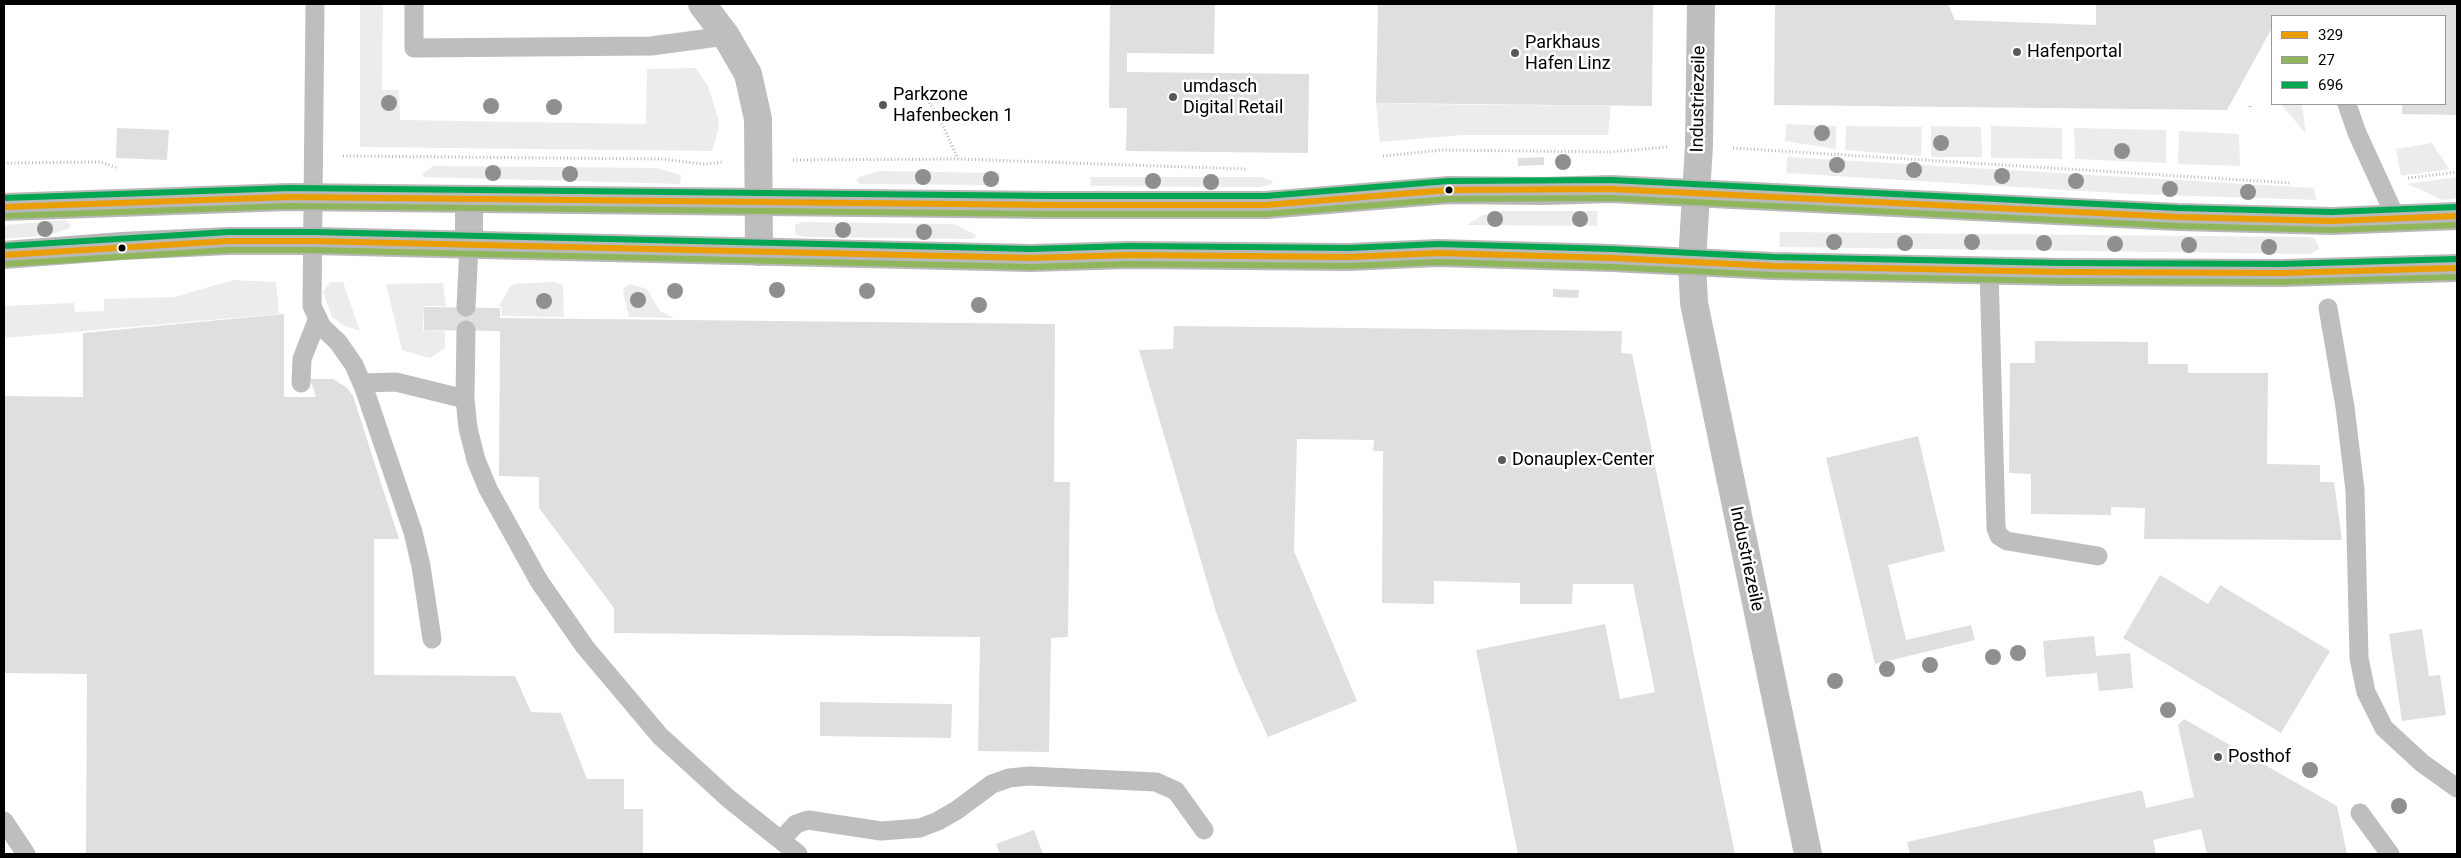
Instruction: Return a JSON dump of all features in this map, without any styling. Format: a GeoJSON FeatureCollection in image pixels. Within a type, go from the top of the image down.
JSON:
{"type":"FeatureCollection","features":[{"type":"Feature","properties":{"kind":"main road"},"geometry":{"type":"LineString","coordinates":[[4,207],[232,197],[760,201],[1050,206],[1266,205],[1449,190],[1543,192],[1611,189],[2178,217],[2332,221],[2457,216]]}},
{"type":"Feature","properties":{"kind":"main road"},"geometry":{"type":"LineString","coordinates":[[4,255],[229,241],[1031,258],[1129,255],[1349,257],[1438,253],[2061,272],[2282,273],[2457,268]]}},
{"type":"Feature","properties":{"kind":"street"},"geometry":{"type":"LineString","coordinates":[[702,4],[726,36],[748,74],[758,119],[760,159],[759,252]]}},
{"type":"Feature","properties":{"kind":"street","name":"Industriezeile"},"geometry":{"type":"LineString","coordinates":[[1701,4],[1699,145],[1692,262],[1694,303],[1808,854]]}},
{"type":"Feature","properties":{"kind":"street"},"geometry":{"type":"LineString","coordinates":[[469,200],[469,246]]}},
{"type":"Feature","properties":{"kind":"lane"},"geometry":{"type":"LineString","coordinates":[[316,4],[312,306],[322,327],[343,349],[362,384],[413,532],[422,566],[432,639]]}},
{"type":"Feature","properties":{"kind":"lane"},"geometry":{"type":"LineString","coordinates":[[414,4],[414,48],[651,46],[726,36]]}},
{"type":"Feature","properties":{"kind":"lane"},"geometry":{"type":"LineString","coordinates":[[2347,105],[2357,133],[2396,218]]}},
{"type":"Feature","properties":{"kind":"lane"},"geometry":{"type":"LineString","coordinates":[[466,307],[469,246]]}},
{"type":"Feature","properties":{"kind":"lane"},"geometry":{"type":"LineString","coordinates":[[1989,269],[1996,528],[1999,536],[2007,541],[2098,556]]}},
{"type":"Feature","properties":{"kind":"lane"},"geometry":{"type":"LineString","coordinates":[[2328,308],[2345,406],[2356,490],[2359,658],[2366,692],[2384,728],[2422,763],[2457,788]]}},
{"type":"Feature","properties":{"kind":"lane"},"geometry":{"type":"LineString","coordinates":[[301,383],[302,359],[318,318]]}},
{"type":"Feature","properties":{"kind":"lane"},"geometry":{"type":"LineString","coordinates":[[466,330],[465,399],[468,428],[476,460],[488,489],[516,542],[558,611],[625,696],[660,736],[729,799],[798,854]]}},
{"type":"Feature","properties":{"kind":"lane"},"geometry":{"type":"LineString","coordinates":[[362,384],[396,382],[465,399]]}},
{"type":"Feature","properties":{"kind":"lane"},"geometry":{"type":"LineString","coordinates":[[781,840],[796,824],[808,820],[881,831],[920,828],[938,821],[957,810],[992,784],[1009,778],[1029,776],[1156,782],[1176,791],[1204,830]]}},
{"type":"Feature","properties":{"kind":"lane"},"geometry":{"type":"LineString","coordinates":[[2360,814],[2390,854]]}},
{"type":"Feature","properties":{"kind":"lane"},"geometry":{"type":"LineString","coordinates":[[4,822],[26,854]]}},
{"type":"Feature","properties":{"kind":"path"},"geometry":{"type":"LineString","coordinates":[[923,94],[938,115],[958,159]]}},
{"type":"Feature","properties":{"kind":"path"},"geometry":{"type":"LineString","coordinates":[[1383,156],[1442,150],[1610,152],[1699,145],[2299,184]]}},
{"type":"Feature","properties":{"kind":"path"},"geometry":{"type":"LineString","coordinates":[[314,159],[346,156],[660,159],[703,164],[760,159],[856,161],[958,159],[1247,169]]}},
{"type":"Feature","properties":{"kind":"path"},"geometry":{"type":"LineString","coordinates":[[4,163],[100,162],[128,171]]}},
{"type":"Feature","properties":{"kind":"path"},"geometry":{"type":"LineString","coordinates":[[2379,182],[2457,172]]}},
{"type":"Feature","properties":{"kind":"shaded area"},"geometry":{"type":"Polygon","coordinates":[[[360,4],[383,4],[382,90],[399,90],[400,120],[646,124],[647,69],[696,68],[708,86],[718,118],[719,127],[712,151],[360,147],[360,4]]]}},
{"type":"Feature","properties":{"kind":"shaded area"},"geometry":{"type":"Polygon","coordinates":[[[1376,103],[1611,106],[1608,135],[1461,135],[1380,142],[1376,103]]]}},
{"type":"Feature","properties":{"kind":"shaded area"},"geometry":{"type":"Polygon","coordinates":[[[2282,105],[2302,105],[2306,134],[2282,105]]]}},
{"type":"Feature","properties":{"kind":"shaded area"},"geometry":{"type":"Polygon","coordinates":[[[1786,124],[1836,126],[1836,149],[1785,141],[1786,124]]]}},
{"type":"Feature","properties":{"kind":"shaded area"},"geometry":{"type":"Polygon","coordinates":[[[1846,126],[1922,127],[1921,156],[1845,150],[1846,126]]]}},
{"type":"Feature","properties":{"kind":"shaded area"},"geometry":{"type":"Polygon","coordinates":[[[1931,126],[1981,127],[1982,157],[1931,157],[1931,126]]]}},
{"type":"Feature","properties":{"kind":"shaded area"},"geometry":{"type":"Polygon","coordinates":[[[1991,126],[2062,128],[2062,159],[1991,158],[1991,126]]]}},
{"type":"Feature","properties":{"kind":"shaded area"},"geometry":{"type":"Polygon","coordinates":[[[2074,128],[2166,130],[2166,163],[2075,159],[2074,128]]]}},
{"type":"Feature","properties":{"kind":"shaded area"},"geometry":{"type":"Polygon","coordinates":[[[2179,131],[2239,134],[2240,166],[2178,164],[2179,131]]]}},
{"type":"Feature","properties":{"kind":"shaded area"},"geometry":{"type":"Polygon","coordinates":[[[2432,143],[2449,169],[2401,176],[2396,149],[2432,143]]]}},
{"type":"Feature","properties":{"kind":"shaded area"},"geometry":{"type":"Polygon","coordinates":[[[1787,157],[2314,188],[2316,200],[2132,194],[1786,173],[1787,157]]]}},
{"type":"Feature","properties":{"kind":"shaded area"},"geometry":{"type":"Polygon","coordinates":[[[433,166],[657,168],[681,175],[680,184],[423,177],[422,174],[433,166]]]}},
{"type":"Feature","properties":{"kind":"shaded area"},"geometry":{"type":"Polygon","coordinates":[[[878,171],[1000,173],[999,185],[860,184],[856,181],[859,177],[878,171]]]}},
{"type":"Feature","properties":{"kind":"shaded area"},"geometry":{"type":"Polygon","coordinates":[[[1090,177],[1261,177],[1273,181],[1272,184],[1259,187],[1091,186],[1090,177]]]}},
{"type":"Feature","properties":{"kind":"shaded area"},"geometry":{"type":"Polygon","coordinates":[[[2457,177],[2457,198],[2442,200],[2408,184],[2457,177]]]}},
{"type":"Feature","properties":{"kind":"shaded area"},"geometry":{"type":"Polygon","coordinates":[[[1502,211],[1598,211],[1597,226],[1467,225],[1483,215],[1502,211]]]}},
{"type":"Feature","properties":{"kind":"shaded area"},"geometry":{"type":"Polygon","coordinates":[[[65,220],[71,225],[68,229],[49,235],[4,239],[4,225],[65,220]]]}},
{"type":"Feature","properties":{"kind":"shaded area"},"geometry":{"type":"Polygon","coordinates":[[[802,222],[955,224],[976,235],[974,239],[807,237],[796,235],[795,232],[795,225],[802,222]]]}},
{"type":"Feature","properties":{"kind":"shaded area"},"geometry":{"type":"Polygon","coordinates":[[[1780,232],[2310,237],[2315,239],[2319,247],[2318,250],[2310,254],[1779,247],[1780,232]]]}},
{"type":"Feature","properties":{"kind":"shaded area"},"geometry":{"type":"Polygon","coordinates":[[[233,280],[276,282],[279,314],[4,338],[4,306],[74,303],[75,312],[104,311],[104,299],[174,297],[233,280]]]}},
{"type":"Feature","properties":{"kind":"shaded area"},"geometry":{"type":"Polygon","coordinates":[[[330,282],[343,282],[360,331],[343,325],[332,317],[323,292],[330,282]]]}},
{"type":"Feature","properties":{"kind":"shaded area"},"geometry":{"type":"Polygon","coordinates":[[[555,282],[563,285],[564,317],[501,316],[502,307],[499,306],[510,287],[514,284],[555,282]]]}},
{"type":"Feature","properties":{"kind":"shaded area"},"geometry":{"type":"Polygon","coordinates":[[[443,283],[446,306],[424,306],[423,330],[445,331],[445,348],[430,358],[402,350],[386,284],[443,283]]]}},
{"type":"Feature","properties":{"kind":"shaded area"},"geometry":{"type":"Polygon","coordinates":[[[630,284],[647,289],[660,311],[674,318],[629,317],[623,293],[624,288],[630,284]]]}},
{"type":"Feature","properties":{"kind":"building"},"geometry":{"type":"Polygon","coordinates":[[[1110,4],[1215,4],[1214,54],[1127,53],[1127,72],[1309,74],[1308,153],[1126,151],[1127,108],[1109,108],[1110,4]]]}},
{"type":"Feature","properties":{"kind":"building","name":"Parkhaus Hafen Linz"},"geometry":{"type":"Polygon","coordinates":[[[1378,4],[1653,4],[1652,106],[1376,103],[1378,4]]]}},
{"type":"Feature","properties":{"kind":"building","name":"Hafenportal"},"geometry":{"type":"Polygon","coordinates":[[[1775,4],[1948,4],[1955,20],[2096,25],[2096,4],[2457,4],[2457,115],[2402,114],[2402,105],[2446,105],[2446,15],[2271,15],[2271,30],[2227,110],[1774,105],[1775,4]]]}},
{"type":"Feature","properties":{"kind":"building"},"geometry":{"type":"Polygon","coordinates":[[[117,128],[169,130],[167,160],[116,158],[117,128]]]}},
{"type":"Feature","properties":{"kind":"building"},"geometry":{"type":"Polygon","coordinates":[[[1544,157],[1544,165],[1518,166],[1518,158],[1544,157]]]}},
{"type":"Feature","properties":{"kind":"building"},"geometry":{"type":"Polygon","coordinates":[[[1553,289],[1579,290],[1578,298],[1553,297],[1553,289]]]}},
{"type":"Feature","properties":{"kind":"building"},"geometry":{"type":"Polygon","coordinates":[[[424,307],[500,308],[500,318],[1055,324],[1054,482],[1070,482],[1068,637],[1051,638],[1049,752],[978,751],[980,637],[614,633],[614,608],[539,508],[539,477],[499,476],[500,331],[424,330],[424,307]]]}},
{"type":"Feature","properties":{"kind":"building"},"geometry":{"type":"Polygon","coordinates":[[[284,314],[284,397],[316,397],[310,379],[333,379],[347,388],[353,396],[399,539],[374,539],[374,675],[515,676],[531,712],[561,713],[587,779],[624,779],[624,809],[643,809],[643,854],[86,854],[87,674],[4,673],[4,396],[83,397],[83,333],[284,314]]]}},
{"type":"Feature","properties":{"kind":"building"},"geometry":{"type":"Polygon","coordinates":[[[1174,326],[1622,331],[1621,353],[1632,354],[1735,854],[1518,854],[1476,650],[1605,624],[1620,699],[1655,692],[1633,584],[1573,584],[1572,604],[1520,604],[1520,583],[1434,581],[1434,604],[1382,603],[1383,451],[1373,451],[1374,440],[1297,439],[1294,551],[1357,701],[1268,737],[1237,668],[1216,612],[1139,350],[1173,349],[1174,326]]]}},
{"type":"Feature","properties":{"kind":"building"},"geometry":{"type":"Polygon","coordinates":[[[2035,341],[2148,342],[2148,364],[2188,364],[2188,373],[2268,373],[2267,464],[2320,465],[2320,482],[2334,482],[2342,540],[2144,539],[2145,508],[2111,507],[2111,515],[2031,514],[2031,474],[2009,473],[2010,363],[2035,363],[2035,341]]]}},
{"type":"Feature","properties":{"kind":"building"},"geometry":{"type":"Polygon","coordinates":[[[1918,436],[1945,551],[1888,565],[1906,640],[1971,625],[1975,640],[1875,664],[1826,458],[1918,436]]]}},
{"type":"Feature","properties":{"kind":"building"},"geometry":{"type":"Polygon","coordinates":[[[2160,575],[2208,604],[2220,585],[2330,651],[2281,733],[2123,638],[2160,575]]]}},
{"type":"Feature","properties":{"kind":"building"},"geometry":{"type":"Polygon","coordinates":[[[2422,629],[2429,676],[2440,675],[2446,715],[2402,721],[2389,634],[2422,629]]]}},
{"type":"Feature","properties":{"kind":"building"},"geometry":{"type":"Polygon","coordinates":[[[2094,636],[2096,656],[2130,653],[2133,688],[2099,691],[2097,673],[2046,677],[2043,641],[2094,636]]]}},
{"type":"Feature","properties":{"kind":"building"},"geometry":{"type":"Polygon","coordinates":[[[820,702],[952,704],[951,738],[820,736],[820,702]]]}},
{"type":"Feature","properties":{"kind":"building","name":"Posthof"},"geometry":{"type":"Polygon","coordinates":[[[2184,719],[2337,806],[2347,854],[2207,854],[2201,829],[2153,840],[2156,854],[1910,854],[1907,842],[2142,790],[2146,808],[2194,797],[2178,725],[2184,719]]]}},
{"type":"Feature","properties":{"kind":"building"},"geometry":{"type":"Polygon","coordinates":[[[1034,830],[1043,854],[1000,854],[996,844],[1034,830]]]}},
{"type":"Feature","properties":{"kind":"transit line","name":"696"},"geometry":{"type":"LineString","coordinates":[[4,198],[289,188],[1050,196],[1266,196],[1448,181],[1611,180],[2178,208],[2332,212],[2457,207]]}},
{"type":"Feature","properties":{"kind":"transit line","name":"329"},"geometry":{"type":"LineString","coordinates":[[4,207],[289,197],[1050,205],[1266,205],[1449,190],[1611,189],[2178,217],[2332,221],[2457,216]]}},
{"type":"Feature","properties":{"kind":"transit line","name":"27"},"geometry":{"type":"LineString","coordinates":[[4,216],[289,206],[1050,214],[1266,214],[1449,199],[1611,198],[2178,226],[2332,230],[2457,225]]}},
{"type":"Feature","properties":{"kind":"transit line","name":"696"},"geometry":{"type":"LineString","coordinates":[[4,246],[229,232],[313,232],[1031,249],[1129,246],[1349,248],[1438,244],[1612,249],[1773,257],[2061,263],[2282,264],[2457,259]]}},
{"type":"Feature","properties":{"kind":"transit line","name":"329"},"geometry":{"type":"LineString","coordinates":[[4,255],[229,241],[313,241],[1031,258],[1129,255],[1349,257],[1438,253],[1612,258],[1773,266],[2061,272],[2282,273],[2457,268]]}},
{"type":"Feature","properties":{"kind":"transit line","name":"27"},"geometry":{"type":"LineString","coordinates":[[5,264],[229,250],[313,250],[1031,267],[1129,264],[1349,266],[1438,262],[1612,267],[1773,275],[2061,281],[2282,282],[2457,277]]}},
{"type":"Feature","properties":{"kind":"place","name":"Hafenportal"},"geometry":{"type":"Point","coordinates":[2017,52]}},
{"type":"Feature","properties":{"kind":"place","name":"Parkhaus Hafen Linz"},"geometry":{"type":"Point","coordinates":[1515,53]}},
{"type":"Feature","properties":{"kind":"place","name":"umdasch Digital Retail"},"geometry":{"type":"Point","coordinates":[1173,97]}},
{"type":"Feature","properties":{"kind":"place","name":"Parkzone Hafenbecken 1"},"geometry":{"type":"Point","coordinates":[883,105]}},
{"type":"Feature","properties":{"kind":"place","name":"Donauplex-Center"},"geometry":{"type":"Point","coordinates":[1502,460]}},
{"type":"Feature","properties":{"kind":"place","name":"Posthof"},"geometry":{"type":"Point","coordinates":[2218,757]}}]}
